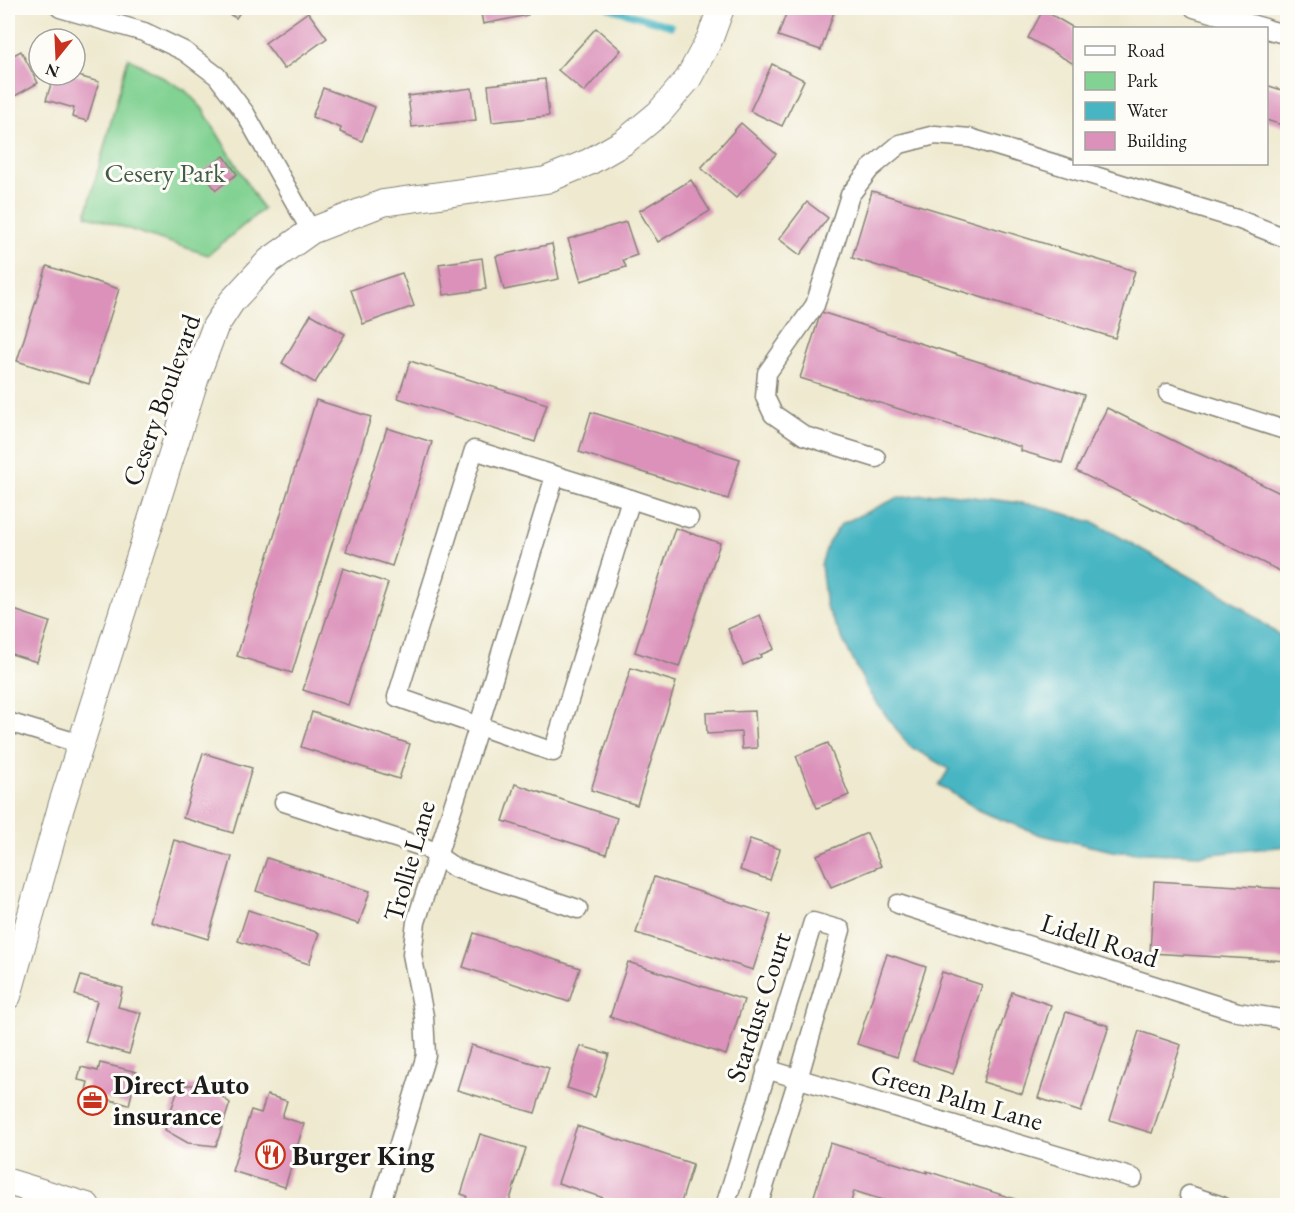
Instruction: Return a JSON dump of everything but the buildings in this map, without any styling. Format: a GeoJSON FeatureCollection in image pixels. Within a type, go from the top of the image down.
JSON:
{"type":"FeatureCollection","features":[{"type":"Feature","properties":{"kind":"main road","name":"Cesery Boulevard"},"geometry":{"type":"LineString","coordinates":[[8,996],[22,941],[81,744],[195,380],[215,327],[232,301],[269,261],[311,231],[383,203],[546,180],[589,162],[624,142],[659,112],[688,79],[710,38],[721,8]]}},
{"type":"Feature","properties":{"kind":"main road"},"geometry":{"type":"LineString","coordinates":[[8,1182],[87,1206]]}},
{"type":"Feature","properties":{"kind":"street"},"geometry":{"type":"LineString","coordinates":[[60,8],[144,32],[184,51],[217,76],[245,113],[311,231]]}},
{"type":"Feature","properties":{"kind":"street"},"geometry":{"type":"LineString","coordinates":[[1194,8],[1259,27]]}},
{"type":"Feature","properties":{"kind":"street"},"geometry":{"type":"LineString","coordinates":[[1268,30],[1287,35]]}},
{"type":"Feature","properties":{"kind":"street"},"geometry":{"type":"LineString","coordinates":[[876,458],[805,436],[773,414],[765,397],[767,373],[815,305],[850,195],[870,169],[900,144],[935,135],[970,138],[1240,220],[1287,239]]}},
{"type":"Feature","properties":{"kind":"street"},"geometry":{"type":"LineString","coordinates":[[1168,393],[1287,431]]}},
{"type":"Feature","properties":{"kind":"street"},"geometry":{"type":"LineString","coordinates":[[631,499],[553,752],[397,697],[474,450],[631,499],[689,518]]}},
{"type":"Feature","properties":{"kind":"street","name":"Trollie Lane"},"geometry":{"type":"LineString","coordinates":[[380,1206],[426,1055],[424,1016],[412,954],[416,922],[555,476]]}},
{"type":"Feature","properties":{"kind":"street"},"geometry":{"type":"LineString","coordinates":[[8,723],[81,744]]}},
{"type":"Feature","properties":{"kind":"street"},"geometry":{"type":"LineString","coordinates":[[284,802],[426,848],[455,868],[578,909]]}},
{"type":"Feature","properties":{"kind":"street","name":"Lidell Road"},"geometry":{"type":"LineString","coordinates":[[898,904],[1238,1012],[1287,1020]]}},
{"type":"Feature","properties":{"kind":"street","name":"Stardust Court"},"geometry":{"type":"LineString","coordinates":[[725,1206],[813,922],[841,930],[758,1206]]}},
{"type":"Feature","properties":{"kind":"street","name":"Green Palm Lane"},"geometry":{"type":"LineString","coordinates":[[766,1069],[1132,1178]]}},
{"type":"Feature","properties":{"kind":"street"},"geometry":{"type":"LineString","coordinates":[[1189,1196],[1222,1206]]}},
{"type":"Feature","properties":{"kind":"green space","name":"Cesery Park"},"geometry":{"type":"Polygon","coordinates":[[[128,58],[185,90],[202,108],[263,209],[208,255],[86,215],[128,58]]]}},
{"type":"Feature","properties":{"kind":"water"},"geometry":{"type":"Polygon","coordinates":[[[942,493],[1036,505],[1095,523],[1230,599],[1287,641],[1287,846],[1202,855],[1117,852],[1041,835],[982,812],[939,785],[949,769],[909,746],[870,694],[826,606],[821,565],[828,543],[841,524],[897,498],[942,493]]]}},
{"type":"Feature","properties":{"kind":"waterway"},"geometry":{"type":"LineString","coordinates":[[609,8],[671,26]]}},
{"type":"Feature","properties":{"kind":"place","name":"Direct Auto insurance"},"geometry":{"type":"Point","coordinates":[92,1100]}},
{"type":"Feature","properties":{"kind":"place","name":"Burger King"},"geometry":{"type":"Point","coordinates":[271,1155]}}]}
